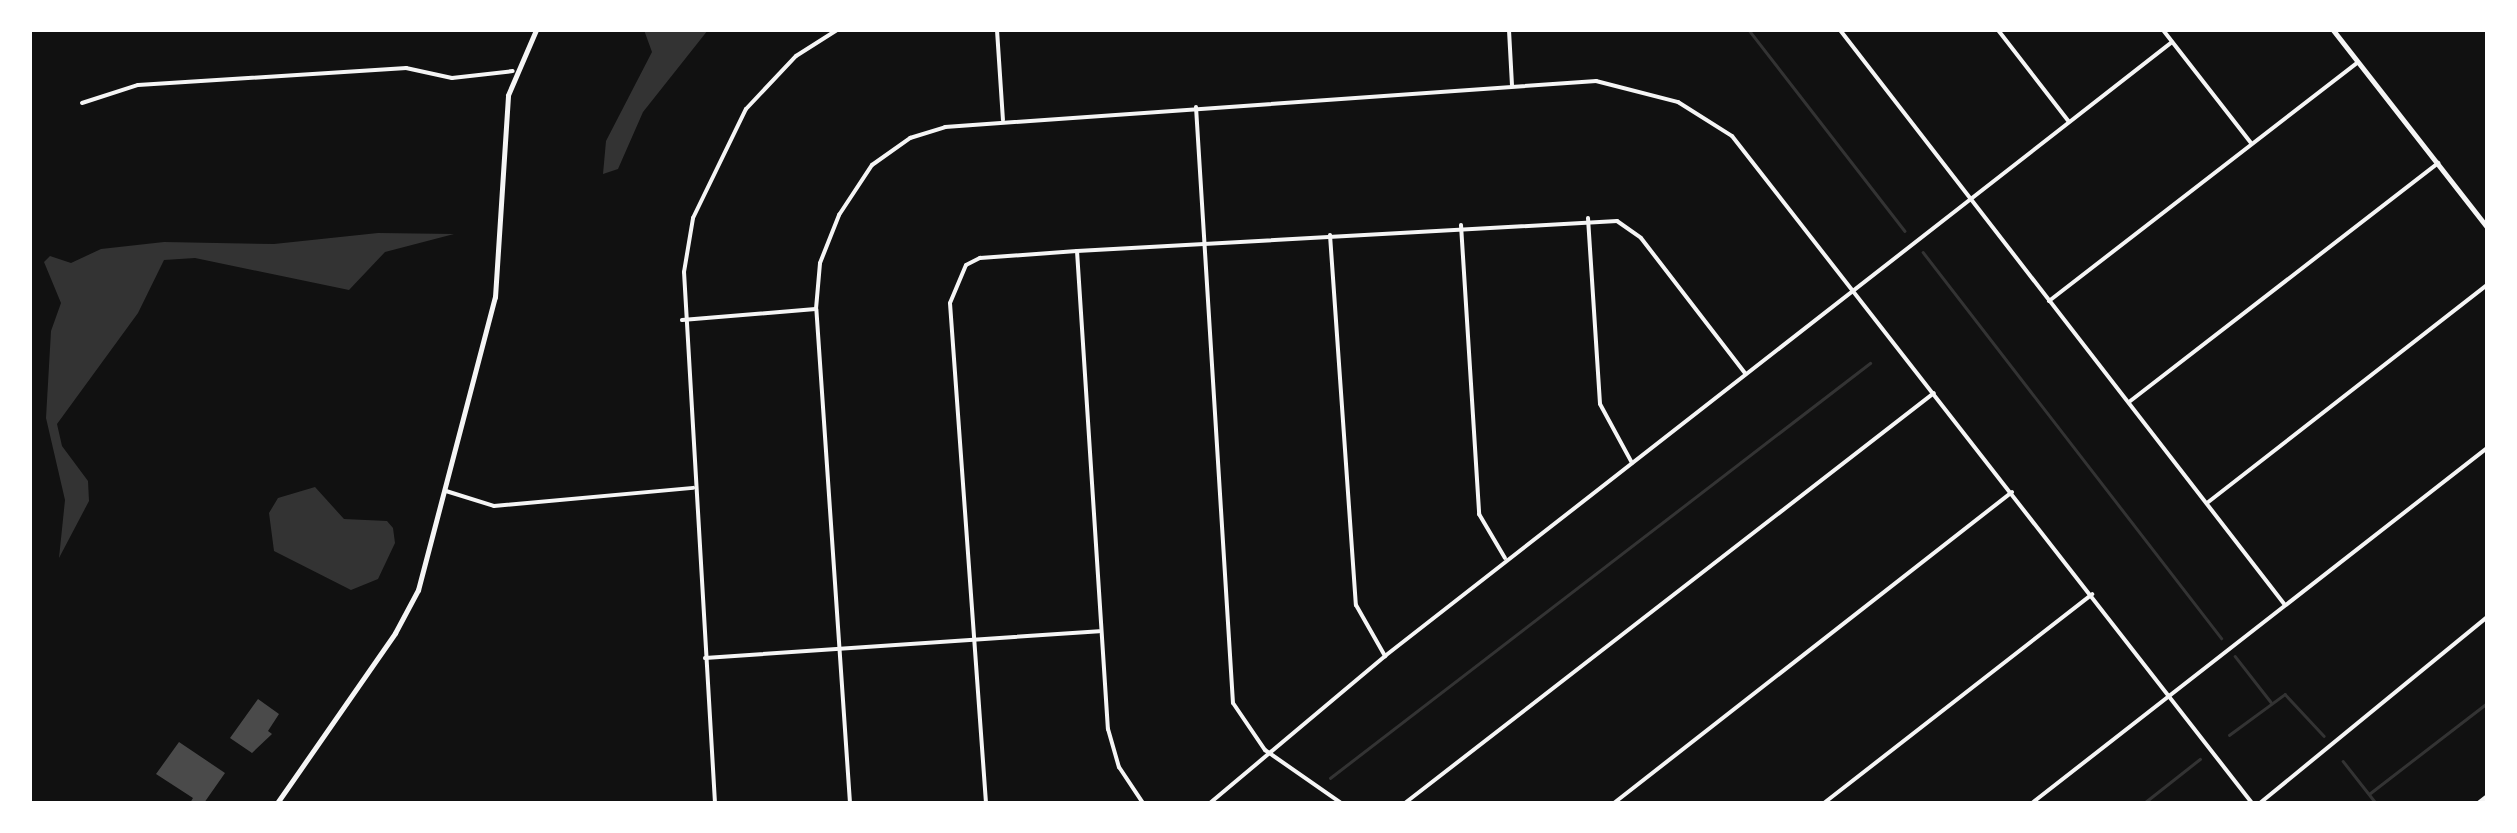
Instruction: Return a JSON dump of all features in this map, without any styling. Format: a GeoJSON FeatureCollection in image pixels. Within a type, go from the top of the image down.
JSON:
{"type":"FeatureCollection","features":[{"type":"Feature","properties":{"kind":"street"},"geometry":{"type":"LineString","coordinates":[[277,803],[395,634],[418,590],[495,297],[513,71],[536,30]]}},
{"type":"Feature","properties":{"kind":"street"},"geometry":{"type":"LineString","coordinates":[[715,803],[682,320],[694,218],[716,160],[746,109],[796,56],[837,30]]}},
{"type":"Feature","properties":{"kind":"street"},"geometry":{"type":"LineString","coordinates":[[997,30],[1003,121]]}},
{"type":"Feature","properties":{"kind":"street"},"geometry":{"type":"LineString","coordinates":[[1508,30],[1512,87]]}},
{"type":"Feature","properties":{"kind":"street"},"geometry":{"type":"LineString","coordinates":[[1840,30],[2284,605]]}},
{"type":"Feature","properties":{"kind":"street"},"geometry":{"type":"LineString","coordinates":[[1998,30],[2069,122]]}},
{"type":"Feature","properties":{"kind":"street"},"geometry":{"type":"LineString","coordinates":[[2163,30],[2251,143]]}},
{"type":"Feature","properties":{"kind":"street"},"geometry":{"type":"LineString","coordinates":[[2333,30],[2487,227]]}},
{"type":"Feature","properties":{"kind":"street"},"geometry":{"type":"LineString","coordinates":[[1210,803],[1266,750],[1506,560],[2172,42]]}},
{"type":"Feature","properties":{"kind":"street"},"geometry":{"type":"LineString","coordinates":[[2049,301],[2358,63]]}},
{"type":"Feature","properties":{"kind":"street"},"geometry":{"type":"LineString","coordinates":[[82,102],[138,86],[406,68],[452,78],[513,71]]}},
{"type":"Feature","properties":{"kind":"street"},"geometry":{"type":"LineString","coordinates":[[850,803],[816,309],[820,263],[838,215],[872,165],[910,138],[1003,121],[1596,81],[1678,102],[1732,136],[2171,694],[2252,803]]}},
{"type":"Feature","properties":{"kind":"street"},"geometry":{"type":"LineString","coordinates":[[1196,107],[1233,703],[1266,750],[1340,803]]}},
{"type":"Feature","properties":{"kind":"street"},"geometry":{"type":"LineString","coordinates":[[2128,403],[2438,163]]}},
{"type":"Feature","properties":{"kind":"street"},"geometry":{"type":"LineString","coordinates":[[986,803],[950,303],[954,280],[980,258],[1588,218],[1617,220],[1642,238],[1745,373]]}},
{"type":"Feature","properties":{"kind":"street"},"geometry":{"type":"LineString","coordinates":[[1588,218],[1600,404],[1632,462]]}},
{"type":"Feature","properties":{"kind":"street"},"geometry":{"type":"LineString","coordinates":[[1462,226],[1479,514],[1506,560]]}},
{"type":"Feature","properties":{"kind":"street"},"geometry":{"type":"LineString","coordinates":[[1330,236],[1356,604],[1385,656]]}},
{"type":"Feature","properties":{"kind":"street"},"geometry":{"type":"LineString","coordinates":[[1076,252],[1108,729],[1119,767],[1143,803]]}},
{"type":"Feature","properties":{"kind":"street"},"geometry":{"type":"LineString","coordinates":[[2206,504],[2487,285]]}},
{"type":"Feature","properties":{"kind":"street"},"geometry":{"type":"LineString","coordinates":[[682,320],[816,309]]}},
{"type":"Feature","properties":{"kind":"street"},"geometry":{"type":"LineString","coordinates":[[1405,803],[1934,393]]}},
{"type":"Feature","properties":{"kind":"street"},"geometry":{"type":"LineString","coordinates":[[2032,803],[2487,448]]}},
{"type":"Feature","properties":{"kind":"street"},"geometry":{"type":"LineString","coordinates":[[446,491],[494,506],[693,488]]}},
{"type":"Feature","properties":{"kind":"street"},"geometry":{"type":"LineString","coordinates":[[1614,803],[2012,492]]}},
{"type":"Feature","properties":{"kind":"street"},"geometry":{"type":"LineString","coordinates":[[1824,803],[2092,594]]}},
{"type":"Feature","properties":{"kind":"street"},"geometry":{"type":"LineString","coordinates":[[2260,803],[2487,617]]}},
{"type":"Feature","properties":{"kind":"street"},"geometry":{"type":"LineString","coordinates":[[705,658],[1099,631]]}},
{"type":"Feature","properties":{"kind":"street"},"geometry":{"type":"LineString","coordinates":[[2478,803],[2487,796]]}},
{"type":"Feature","properties":{"kind":"shaded area"},"geometry":{"type":"Polygon","coordinates":[[[644,30],[708,30],[643,112],[618,169],[603,174],[606,141],[652,52],[644,30]]]}},
{"type":"Feature","properties":{"kind":"shaded area"},"geometry":{"type":"Polygon","coordinates":[[[378,233],[454,234],[385,252],[349,290],[195,258],[164,260],[138,313],[57,424],[62,446],[88,481],[89,501],[59,558],[65,500],[46,418],[51,331],[61,303],[44,262],[50,256],[71,263],[101,249],[164,242],[274,244],[378,233]]]}},
{"type":"Feature","properties":{"kind":"shaded area"},"geometry":{"type":"Polygon","coordinates":[[[315,487],[344,519],[387,521],[393,528],[395,543],[378,579],[351,590],[274,551],[269,513],[278,498],[315,487]]]}},
{"type":"Feature","properties":{"kind":"building"},"geometry":{"type":"Polygon","coordinates":[[[258,699],[279,714],[268,731],[272,734],[252,753],[230,738],[258,699]]]}},
{"type":"Feature","properties":{"kind":"building"},"geometry":{"type":"Polygon","coordinates":[[[179,742],[225,773],[204,803],[190,803],[193,798],[156,774],[179,742]]]}},
{"type":"Feature","properties":{"kind":"waterway"},"geometry":{"type":"LineString","coordinates":[[1749,30],[1905,231]]}},
{"type":"Feature","properties":{"kind":"waterway"},"geometry":{"type":"LineString","coordinates":[[1923,252],[2221,638]]}},
{"type":"Feature","properties":{"kind":"waterway"},"geometry":{"type":"LineString","coordinates":[[1330,778],[1870,363]]}},
{"type":"Feature","properties":{"kind":"waterway"},"geometry":{"type":"LineString","coordinates":[[2235,656],[2271,702]]}},
{"type":"Feature","properties":{"kind":"waterway"},"geometry":{"type":"LineString","coordinates":[[2229,735],[2285,694],[2324,736]]}},
{"type":"Feature","properties":{"kind":"waterway"},"geometry":{"type":"LineString","coordinates":[[2369,794],[2487,703]]}},
{"type":"Feature","properties":{"kind":"waterway"},"geometry":{"type":"LineString","coordinates":[[2144,803],[2200,759]]}},
{"type":"Feature","properties":{"kind":"waterway"},"geometry":{"type":"LineString","coordinates":[[2343,761],[2376,803]]}}]}
